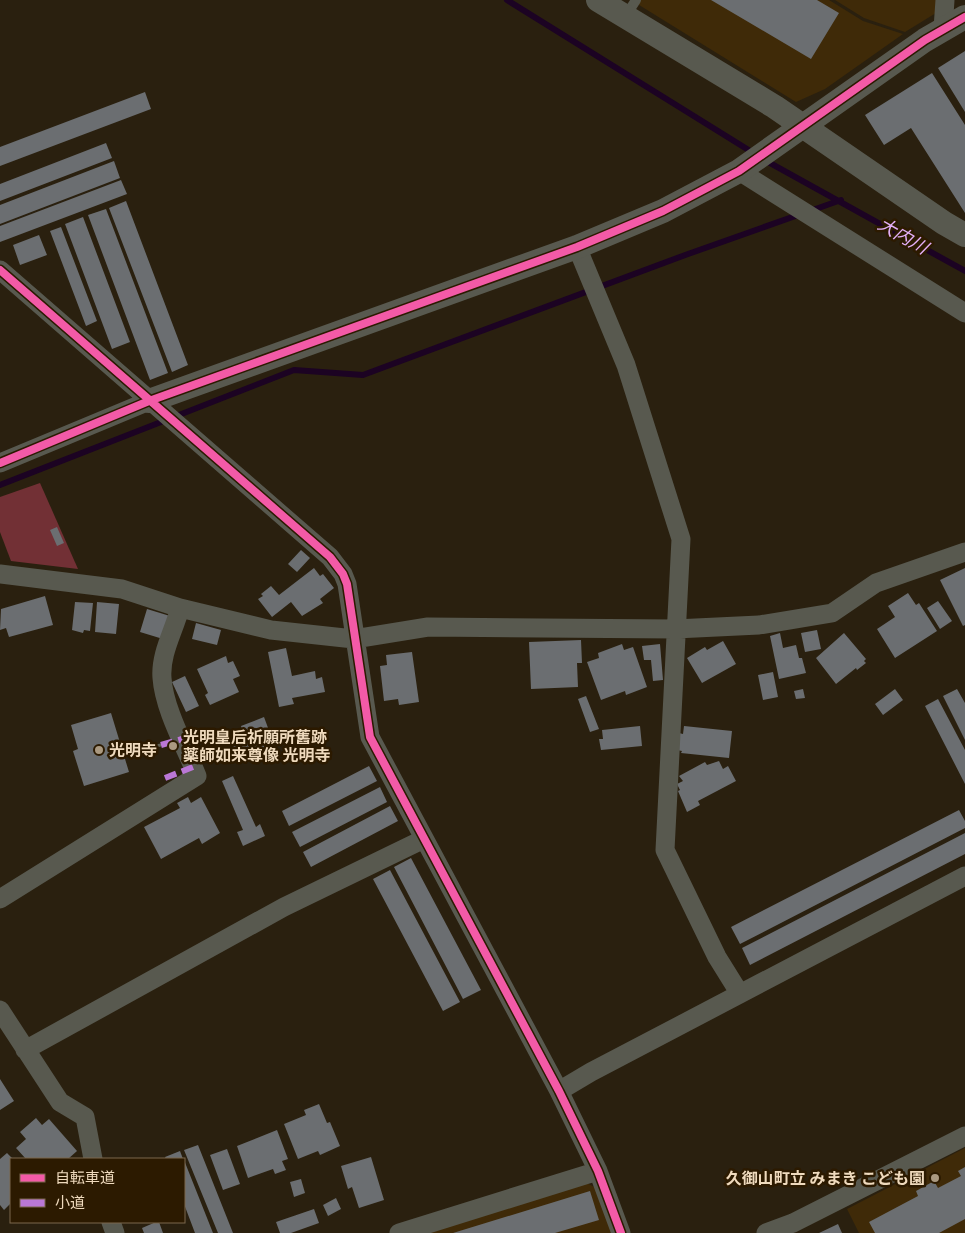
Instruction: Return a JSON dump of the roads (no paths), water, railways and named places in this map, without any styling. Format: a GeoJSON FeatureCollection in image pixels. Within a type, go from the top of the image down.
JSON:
{"type":"FeatureCollection","features":[{"type":"Feature","properties":{"kind":"street"},"geometry":{"type":"LineString","coordinates":[[598,0],[630,8],[804,125],[944,223],[965,235]]}},
{"type":"Feature","properties":{"kind":"street"},"geometry":{"type":"LineString","coordinates":[[943,29],[945,0]]}},
{"type":"Feature","properties":{"kind":"street"},"geometry":{"type":"LineString","coordinates":[[0,463],[149,401],[577,247],[663,212],[739,171],[943,29],[965,17]]}},
{"type":"Feature","properties":{"kind":"street"},"geometry":{"type":"LineString","coordinates":[[739,171],[965,313]]}},
{"type":"Feature","properties":{"kind":"street"},"geometry":{"type":"LineString","coordinates":[[577,247],[626,365],[681,539],[664,850],[717,957],[740,994]]}},
{"type":"Feature","properties":{"kind":"street"},"geometry":{"type":"LineString","coordinates":[[0,270],[337,565],[347,584],[354,639],[360,657],[370,737],[559,1091],[598,1171],[621,1233]]}},
{"type":"Feature","properties":{"kind":"street"},"geometry":{"type":"LineString","coordinates":[[0,574],[122,589],[180,608],[271,630],[354,639],[428,628],[675,629],[759,625],[832,613],[876,583],[965,552]]}},
{"type":"Feature","properties":{"kind":"street"},"geometry":{"type":"LineString","coordinates":[[0,898],[197,776],[166,698],[162,678],[166,651],[180,608]]}},
{"type":"Feature","properties":{"kind":"street"},"geometry":{"type":"LineString","coordinates":[[25,1050],[284,907],[424,839]]}},
{"type":"Feature","properties":{"kind":"street"},"geometry":{"type":"LineString","coordinates":[[559,1091],[965,876]]}},
{"type":"Feature","properties":{"kind":"street"},"geometry":{"type":"LineString","coordinates":[[0,1010],[60,1102],[85,1117],[93,1158]]}},
{"type":"Feature","properties":{"kind":"street"},"geometry":{"type":"LineString","coordinates":[[766,1233],[793,1223],[965,1136]]}},
{"type":"Feature","properties":{"kind":"street"},"geometry":{"type":"LineString","coordinates":[[399,1233],[598,1171]]}},
{"type":"Feature","properties":{"kind":"waterway"},"geometry":{"type":"LineString","coordinates":[[507,0],[755,154]]}},
{"type":"Feature","properties":{"kind":"waterway","name":"大内川"},"geometry":{"type":"LineString","coordinates":[[763,159],[965,271]]}},
{"type":"Feature","properties":{"kind":"waterway"},"geometry":{"type":"LineString","coordinates":[[810,211],[841,200]]}},
{"type":"Feature","properties":{"kind":"waterway"},"geometry":{"type":"LineString","coordinates":[[0,485],[294,370],[363,375],[801,214]]}},
{"type":"Feature","properties":{"kind":"place","name":"光明皇后祈願所舊跡 薬師如来尊像 光明寺"},"geometry":{"type":"Point","coordinates":[173,746]}},
{"type":"Feature","properties":{"kind":"place","name":"光明寺"},"geometry":{"type":"Point","coordinates":[99,750]}},
{"type":"Feature","properties":{"kind":"place","name":"久御山町立 みまき こども園"},"geometry":{"type":"Point","coordinates":[935,1178]}}]}
